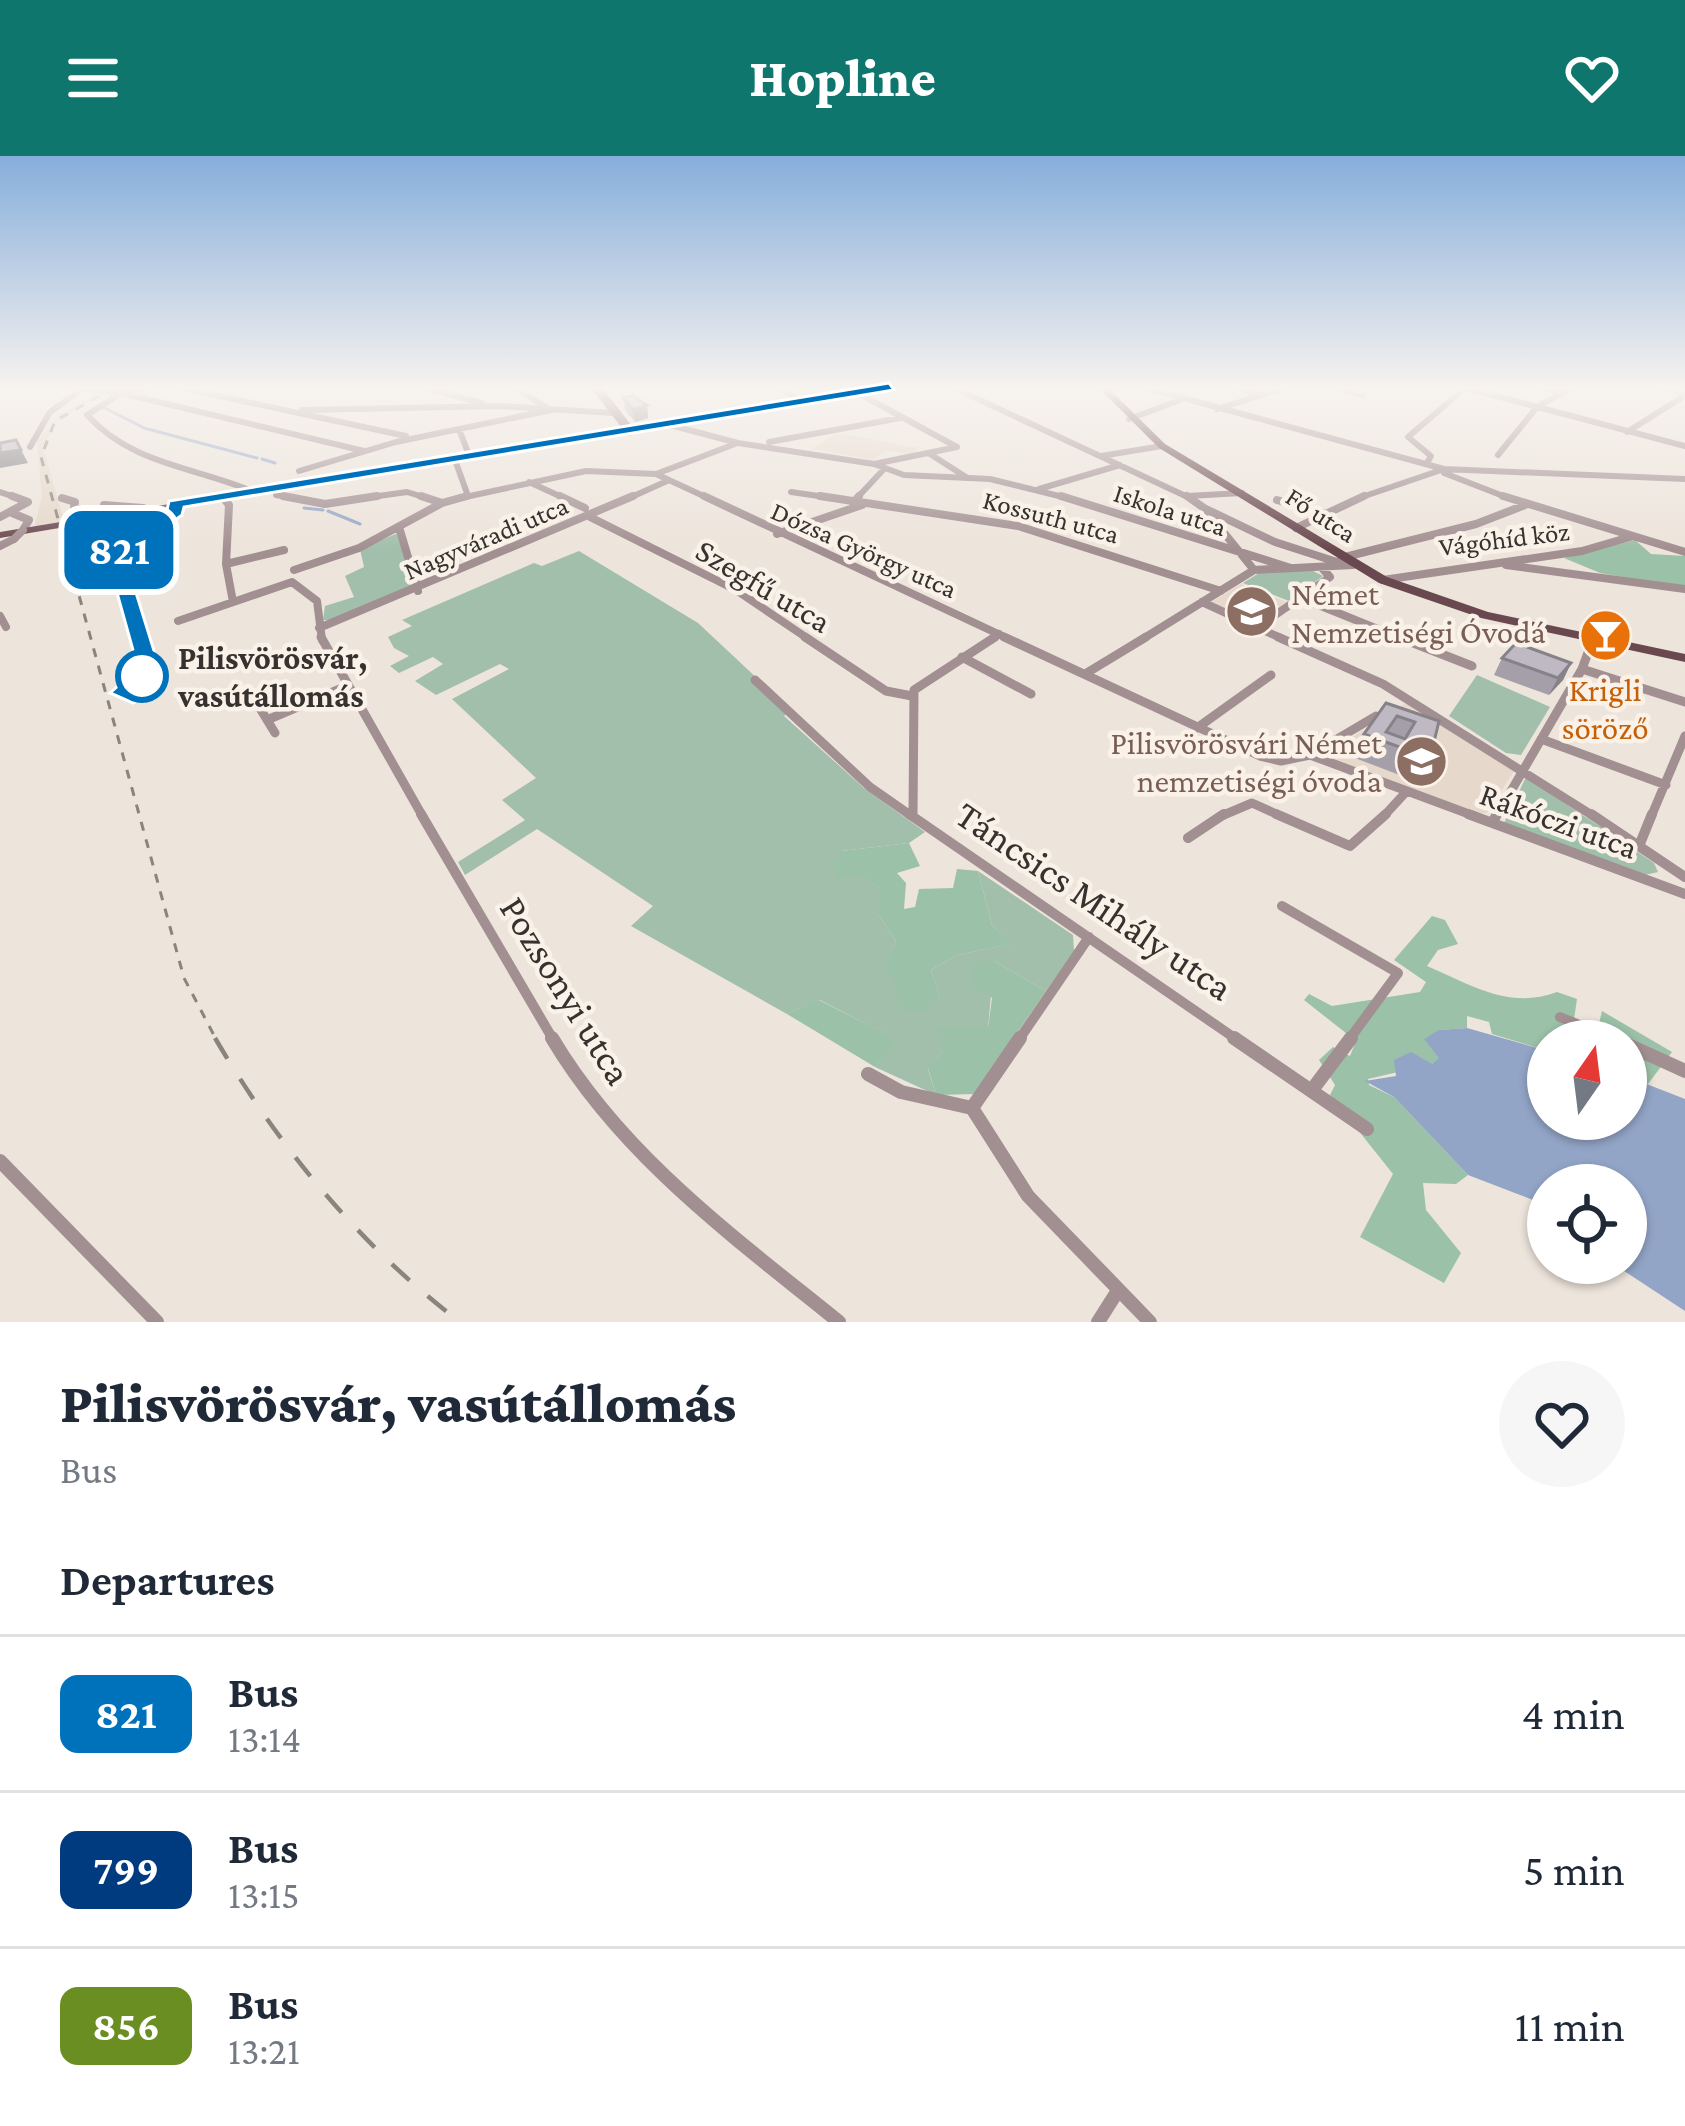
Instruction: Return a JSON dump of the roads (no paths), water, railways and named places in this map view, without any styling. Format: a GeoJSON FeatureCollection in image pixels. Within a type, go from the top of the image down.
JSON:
{"type":"FeatureCollection","features":[{"type":"Feature","properties":{"kind":"main road"},"geometry":{"type":"LineString","coordinates":[[7,537],[175,504],[568,441]]}},
{"type":"Feature","properties":{"kind":"main road","name":"Fő utca"},"geometry":{"type":"LineString","coordinates":[[1156,441],[1346,562],[1383,580],[1462,609],[1685,658]]}},
{"type":"Feature","properties":{"kind":"street"},"geometry":{"type":"LineString","coordinates":[[30,447],[33,441]]}},
{"type":"Feature","properties":{"kind":"street"},"geometry":{"type":"LineString","coordinates":[[117,441],[178,472],[252,491]]}},
{"type":"Feature","properties":{"kind":"street"},"geometry":{"type":"LineString","coordinates":[[324,441],[364,451]]}},
{"type":"Feature","properties":{"kind":"street"},"geometry":{"type":"LineString","coordinates":[[298,471],[390,441]]}},
{"type":"Feature","properties":{"kind":"street"},"geometry":{"type":"LineString","coordinates":[[464,441],[470,458]]}},
{"type":"Feature","properties":{"kind":"street","name":"Iskola utca"},"geometry":{"type":"LineString","coordinates":[[732,441],[884,469],[1038,489],[1291,568]]}},
{"type":"Feature","properties":{"kind":"street"},"geometry":{"type":"LineString","coordinates":[[656,474],[738,443],[774,441]]}},
{"type":"Feature","properties":{"kind":"street"},"geometry":{"type":"LineString","coordinates":[[874,464],[957,447],[946,441]]}},
{"type":"Feature","properties":{"kind":"street"},"geometry":{"type":"LineString","coordinates":[[1070,441],[1283,545],[1346,562]]}},
{"type":"Feature","properties":{"kind":"street"},"geometry":{"type":"LineString","coordinates":[[1343,441],[1427,463],[1525,505],[1685,552]]}},
{"type":"Feature","properties":{"kind":"street"},"geometry":{"type":"LineString","coordinates":[[1413,441],[1431,456],[1427,463]]}},
{"type":"Feature","properties":{"kind":"street"},"geometry":{"type":"LineString","coordinates":[[1498,455],[1509,441]]}},
{"type":"Feature","properties":{"kind":"street"},"geometry":{"type":"LineString","coordinates":[[1101,456],[1162,446]]}},
{"type":"Feature","properties":{"kind":"street"},"geometry":{"type":"LineString","coordinates":[[930,454],[968,478]]}},
{"type":"Feature","properties":{"kind":"street"},"geometry":{"type":"LineString","coordinates":[[455,460],[468,496]]}},
{"type":"Feature","properties":{"kind":"street"},"geometry":{"type":"LineString","coordinates":[[1038,489],[1120,464]]}},
{"type":"Feature","properties":{"kind":"street"},"geometry":{"type":"LineString","coordinates":[[853,502],[884,469]]}},
{"type":"Feature","properties":{"kind":"street","name":"Dózsa György utca"},"geometry":{"type":"LineString","coordinates":[[294,570],[297,565],[359,548],[442,503],[468,496],[586,471],[656,474],[776,534],[1085,674]]}},
{"type":"Feature","properties":{"kind":"street"},"geometry":{"type":"LineString","coordinates":[[1296,528],[1358,498],[1444,471],[1685,478]]}},
{"type":"Feature","properties":{"kind":"street","name":"Nagyváradi utca"},"geometry":{"type":"LineString","coordinates":[[319,628],[418,591],[668,481]]}},
{"type":"Feature","properties":{"kind":"street","name":"Szegfű utca"},"geometry":{"type":"LineString","coordinates":[[530,482],[736,590],[886,691],[912,695]]}},
{"type":"Feature","properties":{"kind":"street"},"geometry":{"type":"LineString","coordinates":[[0,492],[27,500],[0,517]]}},
{"type":"Feature","properties":{"kind":"street"},"geometry":{"type":"LineString","coordinates":[[275,496],[314,504],[407,492],[442,503]]}},
{"type":"Feature","properties":{"kind":"street","name":"Kossuth utca"},"geometry":{"type":"LineString","coordinates":[[791,492],[1018,526],[1221,591]]}},
{"type":"Feature","properties":{"kind":"street"},"geometry":{"type":"LineString","coordinates":[[1187,496],[1243,493]]}},
{"type":"Feature","properties":{"kind":"street"},"geometry":{"type":"LineString","coordinates":[[178,621],[233,602],[226,564],[229,505],[222,496]]}},
{"type":"Feature","properties":{"kind":"street"},"geometry":{"type":"LineString","coordinates":[[62,498],[142,508]]}},
{"type":"Feature","properties":{"kind":"street"},"geometry":{"type":"LineString","coordinates":[[1277,500],[1329,515]]}},
{"type":"Feature","properties":{"kind":"street"},"geometry":{"type":"LineString","coordinates":[[75,502],[71,507],[117,517]]}},
{"type":"Feature","properties":{"kind":"street"},"geometry":{"type":"LineString","coordinates":[[140,638],[116,557],[127,542],[176,512],[175,504]]}},
{"type":"Feature","properties":{"kind":"street","name":"Kossuth utca"},"geometry":{"type":"LineString","coordinates":[[776,534],[865,504]]}},
{"type":"Feature","properties":{"kind":"street"},"geometry":{"type":"LineString","coordinates":[[1085,674],[1254,570],[1346,562],[1525,505]]}},
{"type":"Feature","properties":{"kind":"street"},"geometry":{"type":"LineString","coordinates":[[1204,508],[1254,570]]}},
{"type":"Feature","properties":{"kind":"street"},"geometry":{"type":"LineString","coordinates":[[0,547],[29,520],[12,513]]}},
{"type":"Feature","properties":{"kind":"street"},"geometry":{"type":"LineString","coordinates":[[399,527],[418,591]]}},
{"type":"Feature","properties":{"kind":"street","name":"Vágóhíd köz"},"geometry":{"type":"LineString","coordinates":[[1383,580],[1582,551],[1630,537]]}},
{"type":"Feature","properties":{"kind":"street"},"geometry":{"type":"LineString","coordinates":[[226,564],[284,550]]}},
{"type":"Feature","properties":{"kind":"street"},"geometry":{"type":"LineString","coordinates":[[1495,563],[1685,590]]}},
{"type":"Feature","properties":{"kind":"street"},"geometry":{"type":"LineString","coordinates":[[1258,627],[1330,577],[1321,567]]}},
{"type":"Feature","properties":{"kind":"street","name":"Pozsonyi utca"},"geometry":{"type":"LineString","coordinates":[[233,602],[295,583],[317,601],[319,628],[347,686],[569,1066],[621,1134],[693,1203],[839,1322]]}},
{"type":"Feature","properties":{"kind":"street"},"geometry":{"type":"LineString","coordinates":[[1301,598],[1472,666]]}},
{"type":"Feature","properties":{"kind":"street"},"geometry":{"type":"LineString","coordinates":[[1202,602],[1383,684],[1523,768],[1685,878]]}},
{"type":"Feature","properties":{"kind":"street"},"geometry":{"type":"LineString","coordinates":[[0,616],[6,627]]}},
{"type":"Feature","properties":{"kind":"street"},"geometry":{"type":"LineString","coordinates":[[912,695],[999,634]]}},
{"type":"Feature","properties":{"kind":"street"},"geometry":{"type":"LineString","coordinates":[[1492,824],[1582,669],[1593,639]]}},
{"type":"Feature","properties":{"kind":"street"},"geometry":{"type":"LineString","coordinates":[[962,657],[1031,694]]}},
{"type":"Feature","properties":{"kind":"street"},"geometry":{"type":"LineString","coordinates":[[1582,669],[1685,701]]}},
{"type":"Feature","properties":{"kind":"street","name":"Rákóczi utca"},"geometry":{"type":"LineString","coordinates":[[1085,674],[1086,679],[1269,759],[1310,755],[1685,894]]}},
{"type":"Feature","properties":{"kind":"street"},"geometry":{"type":"LineString","coordinates":[[1197,728],[1270,675]]}},
{"type":"Feature","properties":{"kind":"street"},"geometry":{"type":"LineString","coordinates":[[754,680],[870,787],[913,816]]}},
{"type":"Feature","properties":{"kind":"street"},"geometry":{"type":"LineString","coordinates":[[275,734],[264,715],[347,686]]}},
{"type":"Feature","properties":{"kind":"street","name":"Táncsics Mihály utca"},"geometry":{"type":"LineString","coordinates":[[912,695],[913,816],[1367,1129]]}},
{"type":"Feature","properties":{"kind":"street"},"geometry":{"type":"LineString","coordinates":[[1310,755],[1376,716]]}},
{"type":"Feature","properties":{"kind":"street"},"geometry":{"type":"LineString","coordinates":[[1541,739],[1666,785]]}},
{"type":"Feature","properties":{"kind":"street"},"geometry":{"type":"LineString","coordinates":[[1639,846],[1684,741]]}},
{"type":"Feature","properties":{"kind":"street"},"geometry":{"type":"LineString","coordinates":[[1188,838],[1225,813],[1252,803],[1350,845],[1360,842],[1406,792]]}},
{"type":"Feature","properties":{"kind":"street"},"geometry":{"type":"LineString","coordinates":[[1282,906],[1398,973],[1312,1090]]}},
{"type":"Feature","properties":{"kind":"street"},"geometry":{"type":"LineString","coordinates":[[972,1108],[1089,937]]}},
{"type":"Feature","properties":{"kind":"street"},"geometry":{"type":"LineString","coordinates":[[1560,1017],[1568,1020]]}},
{"type":"Feature","properties":{"kind":"street"},"geometry":{"type":"LineString","coordinates":[[1647,1053],[1685,1071]]}},
{"type":"Feature","properties":{"kind":"street"},"geometry":{"type":"LineString","coordinates":[[868,1074],[901,1092],[972,1108],[1016,1178],[1117,1292],[1150,1322]]}},
{"type":"Feature","properties":{"kind":"street"},"geometry":{"type":"LineString","coordinates":[[0,1161],[157,1322]]}},
{"type":"Feature","properties":{"kind":"street"},"geometry":{"type":"LineString","coordinates":[[1098,1322],[1117,1292]]}},
{"type":"Feature","properties":{"kind":"water"},"geometry":{"type":"Polygon","coordinates":[[[1467,1028],[1527,1045],[1527,1140],[1647,1140],[1647,1084],[1685,1099],[1685,1311],[1644,1284],[1647,1164],[1527,1164],[1527,1198],[1468,1175],[1394,1097],[1365,1081],[1396,1076],[1394,1060],[1411,1052],[1432,1064],[1439,1058],[1424,1039],[1439,1030],[1467,1028]]]}},
{"type":"Feature","properties":{"kind":"waterway"},"geometry":{"type":"LineString","coordinates":[[195,441],[257,458]]}},
{"type":"Feature","properties":{"kind":"waterway"},"geometry":{"type":"LineString","coordinates":[[262,459],[275,463]]}},
{"type":"Feature","properties":{"kind":"waterway"},"geometry":{"type":"LineString","coordinates":[[304,508],[323,510]]}},
{"type":"Feature","properties":{"kind":"waterway"},"geometry":{"type":"LineString","coordinates":[[328,511],[360,524]]}},
{"type":"Feature","properties":{"kind":"railway"},"geometry":{"type":"LineString","coordinates":[[47,441],[41,457],[184,978],[217,1041]]}},
{"type":"Feature","properties":{"kind":"railway"},"geometry":{"type":"LineString","coordinates":[[215,1038],[266,1118],[324,1192],[388,1260],[460,1322]]}},
{"type":"Feature","properties":{"kind":"place","name":"Német Nemzetiségi Óvodá"},"geometry":{"type":"Point","coordinates":[1252,612]}},
{"type":"Feature","properties":{"kind":"place","name":"Krigli söröző"},"geometry":{"type":"Point","coordinates":[1605,635]}},
{"type":"Feature","properties":{"kind":"place","name":"Pilisvörösvár, vasútállomás"},"geometry":{"type":"Point","coordinates":[142,676]}},
{"type":"Feature","properties":{"kind":"place","name":"Pilisvörösvári Német nemzetiségi óvoda"},"geometry":{"type":"Point","coordinates":[1421,761]}}]}
